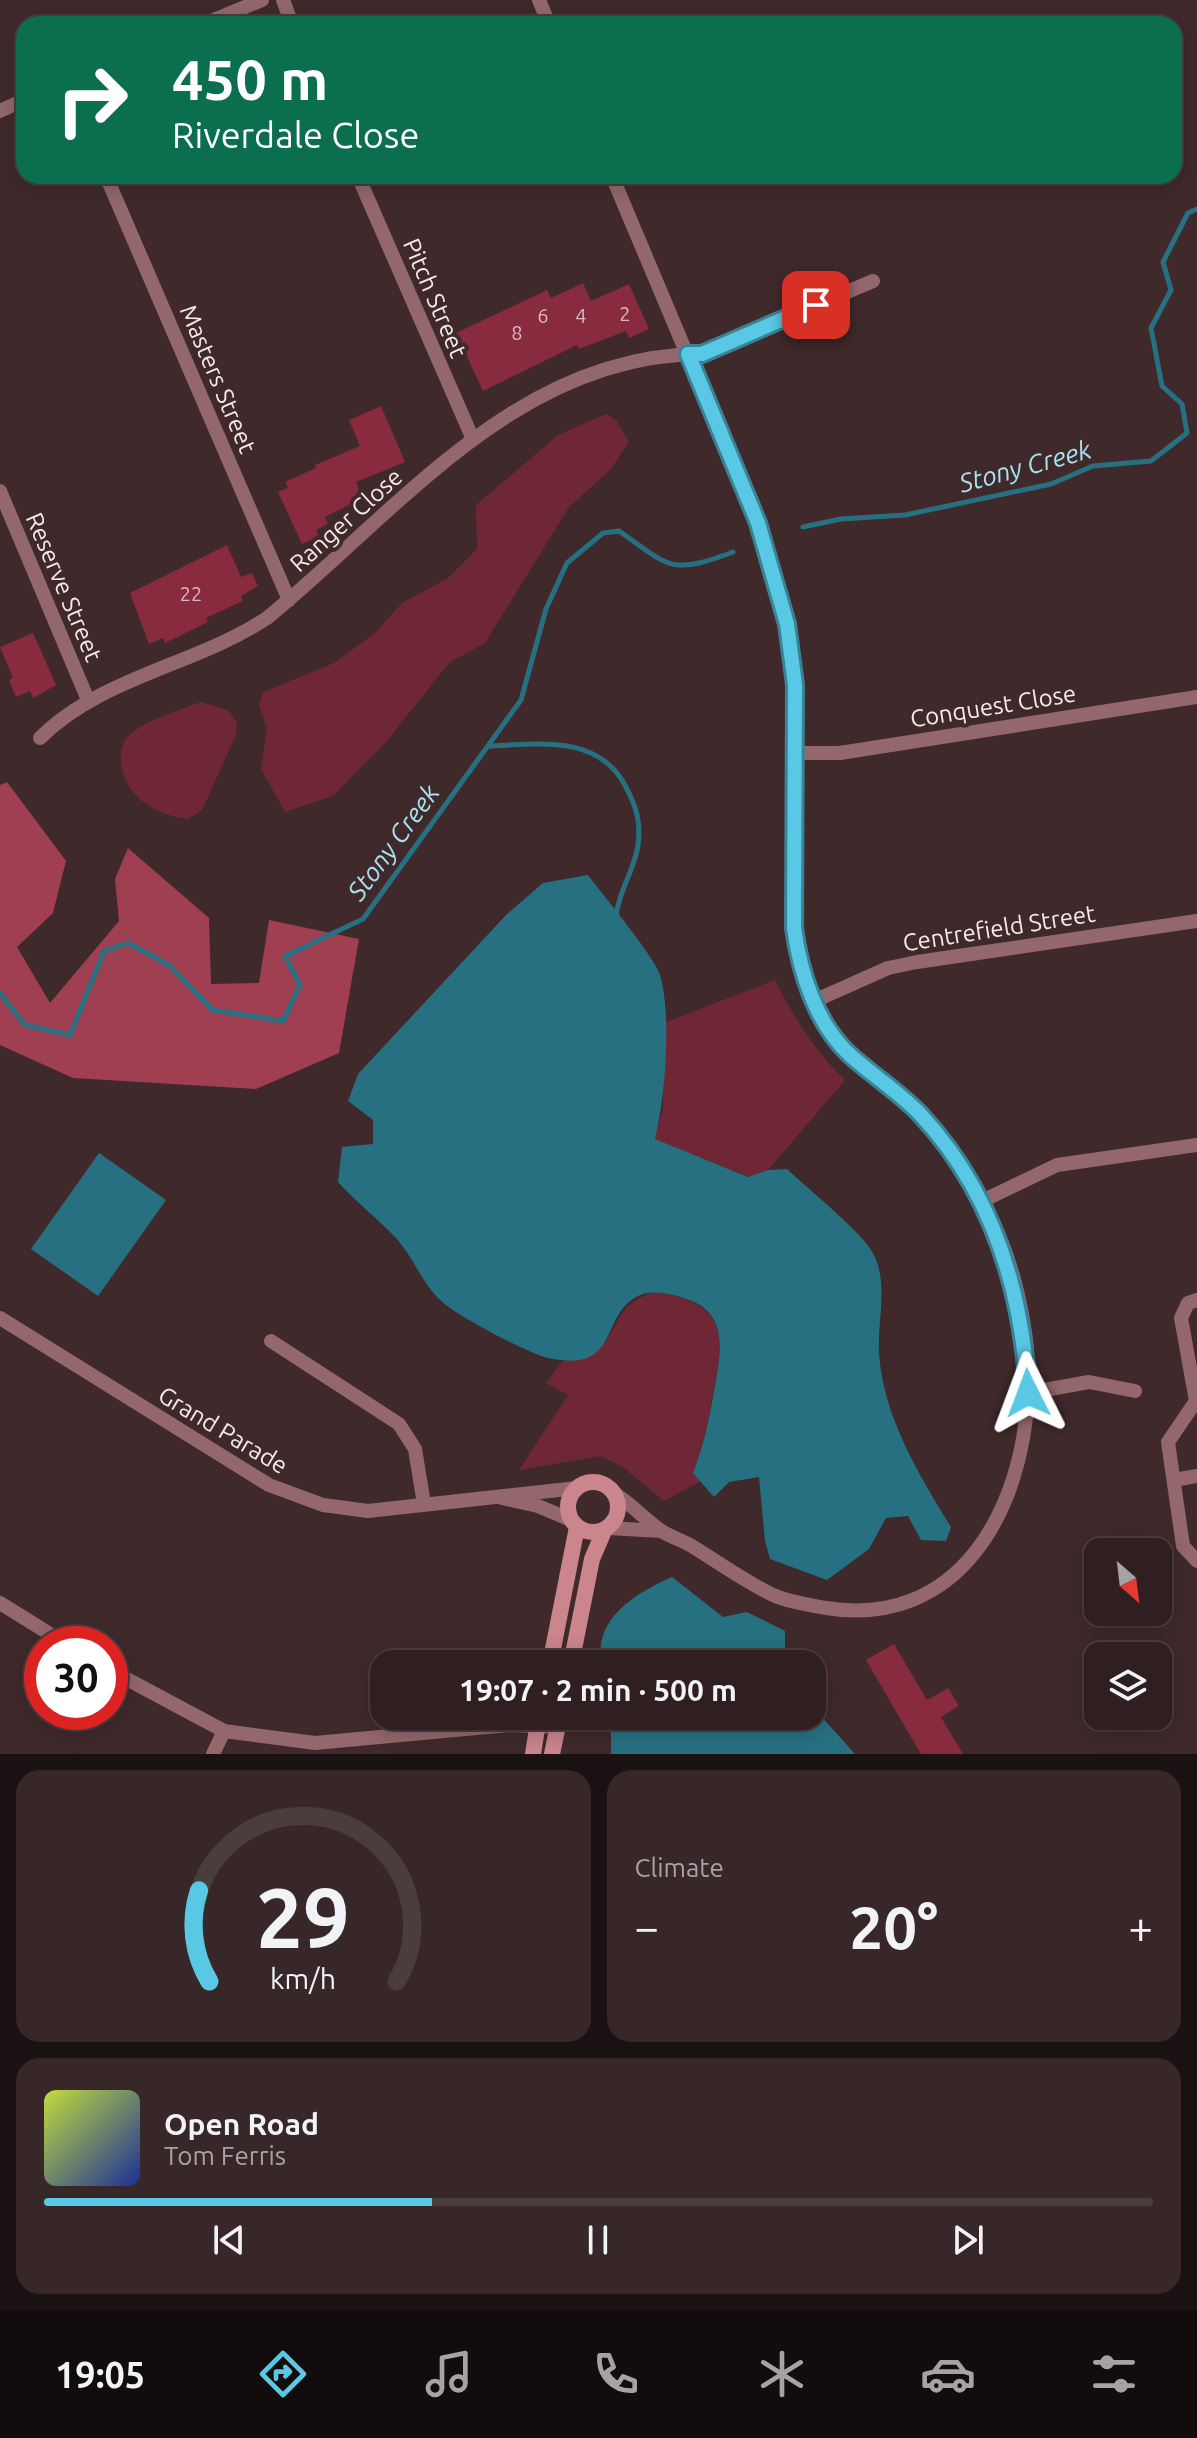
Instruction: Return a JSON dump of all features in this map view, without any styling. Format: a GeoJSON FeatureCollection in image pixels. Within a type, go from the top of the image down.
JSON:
{"type":"FeatureCollection","features":[{"type":"Feature","properties":{"kind":"street"},"geometry":{"type":"LineString","coordinates":[[223,16],[262,0]]}},
{"type":"Feature","properties":{"kind":"street","name":"Masters Street"},"geometry":{"type":"LineString","coordinates":[[109,184],[289,600]]}},
{"type":"Feature","properties":{"kind":"street","name":"Pitch Street"},"geometry":{"type":"LineString","coordinates":[[361,184],[472,437]]}},
{"type":"Feature","properties":{"kind":"street"},"geometry":{"type":"LineString","coordinates":[[552,1650],[574,1523],[568,1503],[577,1488],[593,1482],[602,1483],[661,1531],[774,1595],[810,1605],[879,1611],[910,1602],[947,1579],[973,1557],[999,1519],[1021,1453],[1028,1393],[1025,1336],[1000,1239],[982,1201],[920,1114],[846,1051],[814,1001],[799,966],[794,928],[795,685],[787,624],[758,523],[615,184]]}},
{"type":"Feature","properties":{"kind":"street","name":"Ranger Close"},"geometry":{"type":"LineString","coordinates":[[40,738],[88,700],[233,640],[289,600],[472,437],[522,406],[601,369],[672,354],[702,354],[873,281]]}},
{"type":"Feature","properties":{"kind":"street","name":"Reserve Street"},"geometry":{"type":"LineString","coordinates":[[0,491],[88,700]]}},
{"type":"Feature","properties":{"kind":"street","name":"Conquest Close"},"geometry":{"type":"LineString","coordinates":[[794,753],[840,753],[1197,697]]}},
{"type":"Feature","properties":{"kind":"street","name":"Centrefield Street"},"geometry":{"type":"LineString","coordinates":[[814,1001],[888,968],[1197,921]]}},
{"type":"Feature","properties":{"kind":"street"},"geometry":{"type":"LineString","coordinates":[[982,1201],[1057,1165],[1197,1145]]}},
{"type":"Feature","properties":{"kind":"street"},"geometry":{"type":"LineString","coordinates":[[1197,1300],[1188,1303],[1181,1318],[1196,1401],[1168,1442],[1183,1546],[1197,1561]]}},
{"type":"Feature","properties":{"kind":"street","name":"Grand Parade"},"geometry":{"type":"LineString","coordinates":[[0,1318],[269,1485],[323,1505],[368,1511],[577,1488]]}},
{"type":"Feature","properties":{"kind":"street"},"geometry":{"type":"LineString","coordinates":[[271,1341],[399,1424],[415,1449],[424,1504]]}},
{"type":"Feature","properties":{"kind":"street"},"geometry":{"type":"LineString","coordinates":[[1028,1393],[1089,1382],[1135,1391]]}},
{"type":"Feature","properties":{"kind":"street"},"geometry":{"type":"LineString","coordinates":[[1174,1480],[1197,1476]]}},
{"type":"Feature","properties":{"kind":"street"},"geometry":{"type":"LineString","coordinates":[[574,1650],[592,1559],[619,1512],[615,1494]]}},
{"type":"Feature","properties":{"kind":"street","name":"Grand Parade"},"geometry":{"type":"LineString","coordinates":[[494,1497],[538,1506],[574,1523]]}},
{"type":"Feature","properties":{"kind":"street"},"geometry":{"type":"LineString","coordinates":[[574,1523],[593,1533],[606,1530],[661,1531]]}},
{"type":"Feature","properties":{"kind":"street"},"geometry":{"type":"LineString","coordinates":[[0,1603],[37,1626]]}},
{"type":"Feature","properties":{"kind":"street"},"geometry":{"type":"LineString","coordinates":[[128,1680],[224,1731],[315,1743],[441,1730]]}},
{"type":"Feature","properties":{"kind":"street"},"geometry":{"type":"LineString","coordinates":[[533,1754],[537,1730]]}},
{"type":"Feature","properties":{"kind":"street"},"geometry":{"type":"LineString","coordinates":[[552,1754],[557,1730]]}},
{"type":"Feature","properties":{"kind":"street"},"geometry":{"type":"LineString","coordinates":[[213,1754],[224,1731]]}},
{"type":"Feature","properties":{"kind":"shaded area"},"geometry":{"type":"Polygon","coordinates":[[[606,414],[616,420],[629,442],[610,470],[569,507],[485,643],[450,662],[386,742],[333,796],[285,812],[261,769],[267,729],[259,705],[263,692],[334,663],[375,633],[402,603],[448,578],[477,549],[476,505],[558,435],[606,414]]]}},
{"type":"Feature","properties":{"kind":"shaded area"},"geometry":{"type":"Polygon","coordinates":[[[201,702],[228,710],[237,722],[236,735],[202,810],[188,819],[164,813],[142,801],[127,783],[121,754],[126,739],[143,725],[201,702]]]}},
{"type":"Feature","properties":{"kind":"shaded area"},"geometry":{"type":"Polygon","coordinates":[[[7,782],[66,861],[53,913],[17,947],[50,1003],[119,921],[115,879],[128,848],[209,918],[211,984],[259,983],[269,920],[359,939],[339,1053],[256,1089],[73,1078],[0,1045],[0,785],[7,782]]]}},
{"type":"Feature","properties":{"kind":"shaded area"},"geometry":{"type":"Polygon","coordinates":[[[775,980],[806,1033],[845,1080],[768,1170],[749,1177],[654,1139],[663,1109],[664,1023],[775,980]]]}},
{"type":"Feature","properties":{"kind":"shaded area"},"geometry":{"type":"Polygon","coordinates":[[[657,1292],[697,1305],[709,1314],[716,1326],[719,1355],[713,1395],[703,1444],[693,1473],[701,1481],[664,1501],[624,1468],[601,1456],[519,1470],[568,1395],[546,1383],[563,1361],[584,1357],[597,1350],[627,1307],[639,1298],[657,1292]]]}},
{"type":"Feature","properties":{"kind":"water"},"geometry":{"type":"Polygon","coordinates":[[[588,875],[639,940],[660,975],[666,1012],[666,1057],[655,1139],[748,1177],[768,1170],[787,1169],[844,1220],[864,1241],[877,1261],[881,1287],[879,1353],[887,1399],[915,1466],[951,1527],[946,1541],[921,1540],[908,1516],[886,1518],[869,1549],[827,1580],[770,1559],[765,1541],[759,1477],[729,1482],[714,1497],[693,1473],[707,1426],[719,1354],[717,1327],[711,1315],[701,1306],[668,1294],[644,1294],[626,1305],[606,1340],[588,1358],[571,1361],[539,1355],[496,1335],[446,1305],[431,1290],[395,1237],[338,1182],[342,1147],[373,1144],[373,1120],[348,1101],[358,1074],[507,914],[543,883],[588,875]]]}},
{"type":"Feature","properties":{"kind":"water"},"geometry":{"type":"Polygon","coordinates":[[[99,1153],[166,1200],[98,1296],[31,1249],[99,1153]]]}},
{"type":"Feature","properties":{"kind":"water"},"geometry":{"type":"Polygon","coordinates":[[[672,1577],[723,1617],[747,1612],[785,1631],[785,1650],[601,1650],[610,1621],[644,1591],[672,1577]]]}},
{"type":"Feature","properties":{"kind":"water"},"geometry":{"type":"Polygon","coordinates":[[[826,1722],[855,1754],[611,1754],[611,1730],[826,1730],[826,1722]]]}},
{"type":"Feature","properties":{"kind":"building"},"geometry":{"type":"Polygon","coordinates":[[[583,283],[591,301],[629,284],[649,329],[629,338],[626,331],[579,349],[577,345],[483,391],[456,333],[547,290],[551,298],[583,283]]]}},
{"type":"Feature","properties":{"kind":"building"},"geometry":{"type":"Polygon","coordinates":[[[381,406],[405,462],[356,482],[362,498],[325,517],[328,524],[316,530],[319,536],[302,544],[278,492],[288,488],[285,482],[316,468],[315,465],[360,446],[349,420],[381,406]]]}},
{"type":"Feature","properties":{"kind":"building"},"geometry":{"type":"Polygon","coordinates":[[[227,545],[241,577],[252,573],[258,586],[241,596],[243,601],[206,618],[208,622],[165,643],[163,638],[149,644],[130,593],[227,545]]]}},
{"type":"Feature","properties":{"kind":"building"},"geometry":{"type":"Polygon","coordinates":[[[33,633],[56,685],[33,698],[30,691],[16,697],[9,680],[13,678],[0,647],[33,633]]]}},
{"type":"Feature","properties":{"kind":"building"},"geometry":{"type":"Polygon","coordinates":[[[894,1644],[927,1700],[948,1688],[959,1706],[941,1717],[963,1754],[921,1754],[866,1660],[894,1644]]]}},
{"type":"Feature","properties":{"kind":"waterway","name":"Stony Creek"},"geometry":{"type":"LineString","coordinates":[[803,527],[841,519],[905,515],[1051,484],[1093,466],[1151,461],[1187,433],[1182,404],[1162,386],[1151,328],[1171,290],[1163,262],[1188,213],[1197,209]]}},
{"type":"Feature","properties":{"kind":"waterway","name":"Stony Creek"},"geometry":{"type":"LineString","coordinates":[[0,993],[25,1025],[70,1035],[104,951],[128,943],[169,965],[213,1010],[283,1021],[300,985],[285,956],[363,919],[521,700],[546,609],[567,563],[603,533],[619,531],[671,564],[696,564],[733,552]]}},
{"type":"Feature","properties":{"kind":"waterway"},"geometry":{"type":"LineString","coordinates":[[488,746],[566,746],[584,750],[614,770],[633,802],[639,830],[636,855],[616,918]]}},
{"type":"Feature","properties":{"kind":"route"},"geometry":{"type":"LineString","coordinates":[[816,305],[702,354],[688,354],[758,523],[787,624],[795,685],[794,928],[799,966],[830,1030],[846,1051],[920,1114],[982,1201],[1000,1239],[1025,1336],[1028,1393]]}}]}
